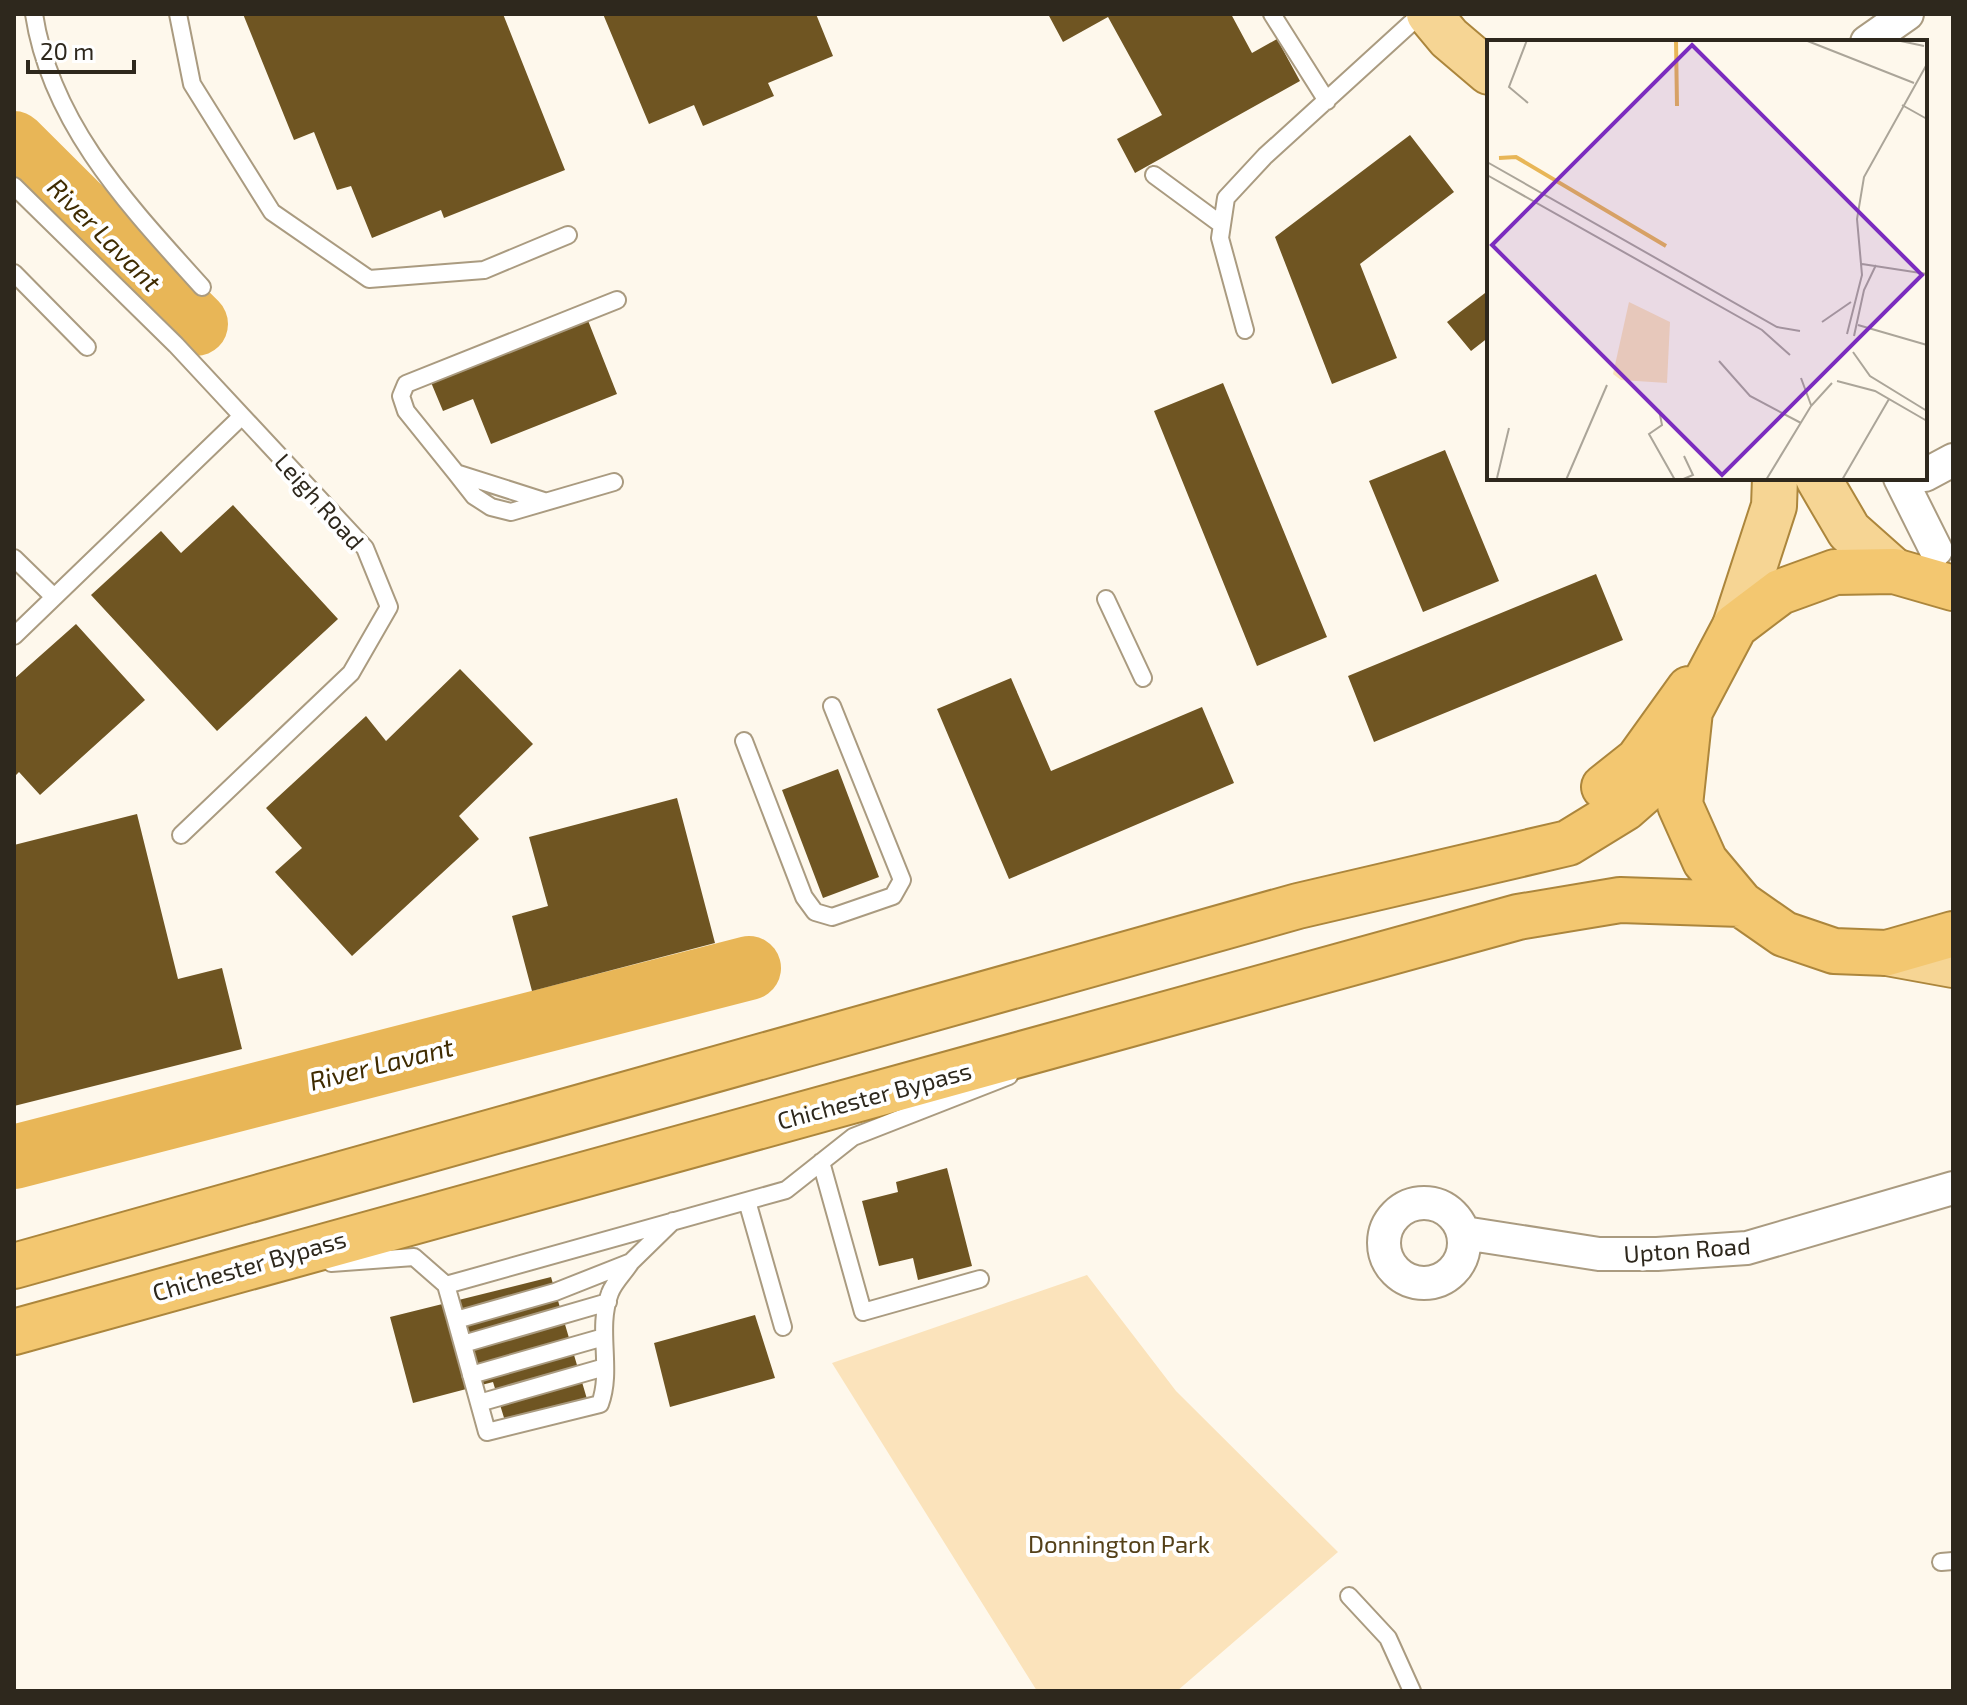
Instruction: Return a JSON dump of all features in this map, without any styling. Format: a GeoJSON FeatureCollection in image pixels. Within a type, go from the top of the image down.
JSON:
{"type":"FeatureCollection","features":[{"type":"Feature","properties":{"kind":"highway"},"geometry":{"type":"LineString","coordinates":[[1944,569],[1835,572],[1780,592],[1735,626],[1690,711],[1680,805],[1705,861],[1741,904],[1784,934],[1834,951],[1887,953],[1953,934]]}},
{"type":"Feature","properties":{"kind":"highway"},"geometry":{"type":"LineString","coordinates":[[1298,906],[1330,888],[1393,865],[1518,831],[1580,806],[1638,760],[1686,693],[1750,581]]}},
{"type":"Feature","properties":{"kind":"highway"},"geometry":{"type":"LineString","coordinates":[[14,1266],[1298,906],[1568,843],[1625,808],[1683,757]]}},
{"type":"Feature","properties":{"kind":"highway","name":"Chichester Bypass"},"geometry":{"type":"LineString","coordinates":[[14,1332],[1518,917],[1620,900],[1741,904]]}},
{"type":"Feature","properties":{"kind":"main road"},"geometry":{"type":"LineString","coordinates":[[1429,14],[1449,38],[1487,70]]}},
{"type":"Feature","properties":{"kind":"main road"},"geometry":{"type":"LineString","coordinates":[[1735,626],[1774,506],[1775,480]]}},
{"type":"Feature","properties":{"kind":"main road"},"geometry":{"type":"LineString","coordinates":[[1819,480],[1849,531],[1894,571]]}},
{"type":"Feature","properties":{"kind":"main road"},"geometry":{"type":"LineString","coordinates":[[1887,953],[1953,965]]}},
{"type":"Feature","properties":{"kind":"street"},"geometry":{"type":"LineString","coordinates":[[1870,40],[1907,14]]}},
{"type":"Feature","properties":{"kind":"street"},"geometry":{"type":"LineString","coordinates":[[1927,472],[1953,460]]}},
{"type":"Feature","properties":{"kind":"street"},"geometry":{"type":"LineString","coordinates":[[1913,480],[1944,569]]}},
{"type":"Feature","properties":{"kind":"street","name":"Upton Road"},"geometry":{"type":"LineString","coordinates":[[1464,1233],[1599,1254],[1747,1248],[1953,1188]]}},
{"type":"Feature","properties":{"kind":"lane"},"geometry":{"type":"LineString","coordinates":[[34,14],[49,76],[98,165],[202,287]]}},
{"type":"Feature","properties":{"kind":"lane"},"geometry":{"type":"LineString","coordinates":[[178,14],[192,84],[272,212],[369,279],[484,270],[568,235]]}},
{"type":"Feature","properties":{"kind":"lane"},"geometry":{"type":"LineString","coordinates":[[1272,14],[1327,101]]}},
{"type":"Feature","properties":{"kind":"lane"},"geometry":{"type":"LineString","coordinates":[[1245,330],[1220,238],[1226,198],[1265,156],[1421,14]]}},
{"type":"Feature","properties":{"kind":"lane"},"geometry":{"type":"LineString","coordinates":[[1154,175],[1222,225]]}},
{"type":"Feature","properties":{"kind":"lane","name":"Leigh Road"},"geometry":{"type":"LineString","coordinates":[[14,186],[242,416],[365,548],[389,607],[351,673],[181,835]]}},
{"type":"Feature","properties":{"kind":"lane"},"geometry":{"type":"LineString","coordinates":[[14,273],[87,347]]}},
{"type":"Feature","properties":{"kind":"lane"},"geometry":{"type":"LineString","coordinates":[[614,482],[511,512],[491,507],[474,496],[406,411],[401,396],[406,384],[617,300]]}},
{"type":"Feature","properties":{"kind":"lane"},"geometry":{"type":"LineString","coordinates":[[14,636],[242,416]]}},
{"type":"Feature","properties":{"kind":"lane"},"geometry":{"type":"LineString","coordinates":[[14,558],[54,597]]}},
{"type":"Feature","properties":{"kind":"lane"},"geometry":{"type":"LineString","coordinates":[[1106,599],[1143,678]]}},
{"type":"Feature","properties":{"kind":"lane"},"geometry":{"type":"LineString","coordinates":[[744,741],[804,897],[815,912],[832,917],[893,896],[902,880],[832,706]]}},
{"type":"Feature","properties":{"kind":"lane"},"geometry":{"type":"LineString","coordinates":[[446,1285],[786,1190],[853,1137],[987,1087],[1097,1033]]}},
{"type":"Feature","properties":{"kind":"lane"},"geometry":{"type":"LineString","coordinates":[[821,1162],[863,1312],[980,1279]]}},
{"type":"Feature","properties":{"kind":"lane"},"geometry":{"type":"LineString","coordinates":[[747,1201],[783,1327]]}},
{"type":"Feature","properties":{"kind":"lane"},"geometry":{"type":"LineString","coordinates":[[230,1270],[414,1257],[446,1285],[487,1432],[600,1404],[607,1386],[604,1337],[610,1292],[631,1262],[674,1220]]}},
{"type":"Feature","properties":{"kind":"lane"},"geometry":{"type":"LineString","coordinates":[[456,1320],[555,1292],[631,1262]]}},
{"type":"Feature","properties":{"kind":"lane"},"geometry":{"type":"LineString","coordinates":[[463,1344],[608,1302]]}},
{"type":"Feature","properties":{"kind":"lane"},"geometry":{"type":"LineString","coordinates":[[471,1375],[604,1337]]}},
{"type":"Feature","properties":{"kind":"lane"},"geometry":{"type":"LineString","coordinates":[[479,1403],[605,1367]]}},
{"type":"Feature","properties":{"kind":"lane"},"geometry":{"type":"LineString","coordinates":[[1349,1596],[1388,1638],[1412,1691]]}},
{"type":"Feature","properties":{"kind":"green space","name":"Donnington Park"},"geometry":{"type":"Polygon","coordinates":[[[1087,1275],[1176,1391],[1338,1552],[1177,1691],[1037,1691],[832,1363],[1087,1275]]]}},
{"type":"Feature","properties":{"kind":"building"},"geometry":{"type":"Polygon","coordinates":[[[243,14],[503,14],[565,170],[444,218],[441,210],[372,238],[351,186],[337,190],[314,132],[294,140],[243,14]]]}},
{"type":"Feature","properties":{"kind":"building"},"geometry":{"type":"Polygon","coordinates":[[[603,14],[816,14],[833,56],[768,83],[774,96],[703,126],[694,105],[649,124],[603,14]]]}},
{"type":"Feature","properties":{"kind":"building"},"geometry":{"type":"Polygon","coordinates":[[[1048,14],[1231,14],[1252,53],[1277,39],[1300,81],[1135,173],[1117,139],[1162,115],[1108,17],[1063,42],[1048,14]]]}},
{"type":"Feature","properties":{"kind":"building"},"geometry":{"type":"Polygon","coordinates":[[[1410,135],[1454,192],[1360,264],[1397,358],[1332,384],[1275,237],[1410,135]]]}},
{"type":"Feature","properties":{"kind":"building"},"geometry":{"type":"Polygon","coordinates":[[[1487,292],[1487,339],[1471,351],[1447,322],[1487,292]]]}},
{"type":"Feature","properties":{"kind":"building"},"geometry":{"type":"Polygon","coordinates":[[[587,318],[617,394],[491,444],[473,399],[443,411],[430,380],[587,318]]]}},
{"type":"Feature","properties":{"kind":"building"},"geometry":{"type":"Polygon","coordinates":[[[1223,383],[1327,637],[1257,666],[1154,411],[1223,383]]]}},
{"type":"Feature","properties":{"kind":"building"},"geometry":{"type":"Polygon","coordinates":[[[1445,450],[1499,581],[1423,612],[1369,481],[1445,450]]]}},
{"type":"Feature","properties":{"kind":"building"},"geometry":{"type":"Polygon","coordinates":[[[233,505],[338,619],[217,731],[91,595],[161,531],[181,553],[233,505]]]}},
{"type":"Feature","properties":{"kind":"building"},"geometry":{"type":"Polygon","coordinates":[[[1596,574],[1623,640],[1374,742],[1348,676],[1596,574]]]}},
{"type":"Feature","properties":{"kind":"building"},"geometry":{"type":"Polygon","coordinates":[[[76,624],[145,700],[40,795],[19,772],[14,777],[14,679],[76,624]]]}},
{"type":"Feature","properties":{"kind":"building"},"geometry":{"type":"Polygon","coordinates":[[[460,669],[533,744],[459,816],[479,839],[352,956],[275,872],[302,848],[266,808],[366,716],[386,741],[460,669]]]}},
{"type":"Feature","properties":{"kind":"building"},"geometry":{"type":"Polygon","coordinates":[[[1011,678],[1051,771],[1202,707],[1234,783],[1009,879],[937,709],[1011,678]]]}},
{"type":"Feature","properties":{"kind":"building"},"geometry":{"type":"Polygon","coordinates":[[[838,769],[879,877],[823,898],[782,790],[838,769]]]}},
{"type":"Feature","properties":{"kind":"building"},"geometry":{"type":"Polygon","coordinates":[[[677,798],[715,943],[532,991],[512,916],[548,906],[529,837],[677,798]]]}},
{"type":"Feature","properties":{"kind":"building"},"geometry":{"type":"Polygon","coordinates":[[[137,814],[178,979],[222,968],[242,1049],[14,1106],[14,845],[137,814]]]}},
{"type":"Feature","properties":{"kind":"building"},"geometry":{"type":"Polygon","coordinates":[[[947,1168],[972,1266],[918,1280],[913,1258],[879,1266],[862,1201],[898,1192],[896,1182],[947,1168]]]}},
{"type":"Feature","properties":{"kind":"building"},"geometry":{"type":"Polygon","coordinates":[[[551,1277],[587,1399],[505,1421],[493,1382],[413,1403],[390,1317],[551,1277]]]}},
{"type":"Feature","properties":{"kind":"building"},"geometry":{"type":"Polygon","coordinates":[[[755,1315],[775,1378],[670,1407],[654,1343],[755,1315]]]}},
{"type":"Feature","properties":{"kind":"waterway","name":"River Lavant"},"geometry":{"type":"LineString","coordinates":[[14,143],[196,324]]}},
{"type":"Feature","properties":{"kind":"waterway","name":"River Lavant"},"geometry":{"type":"LineString","coordinates":[[14,1157],[749,968]]}}]}
